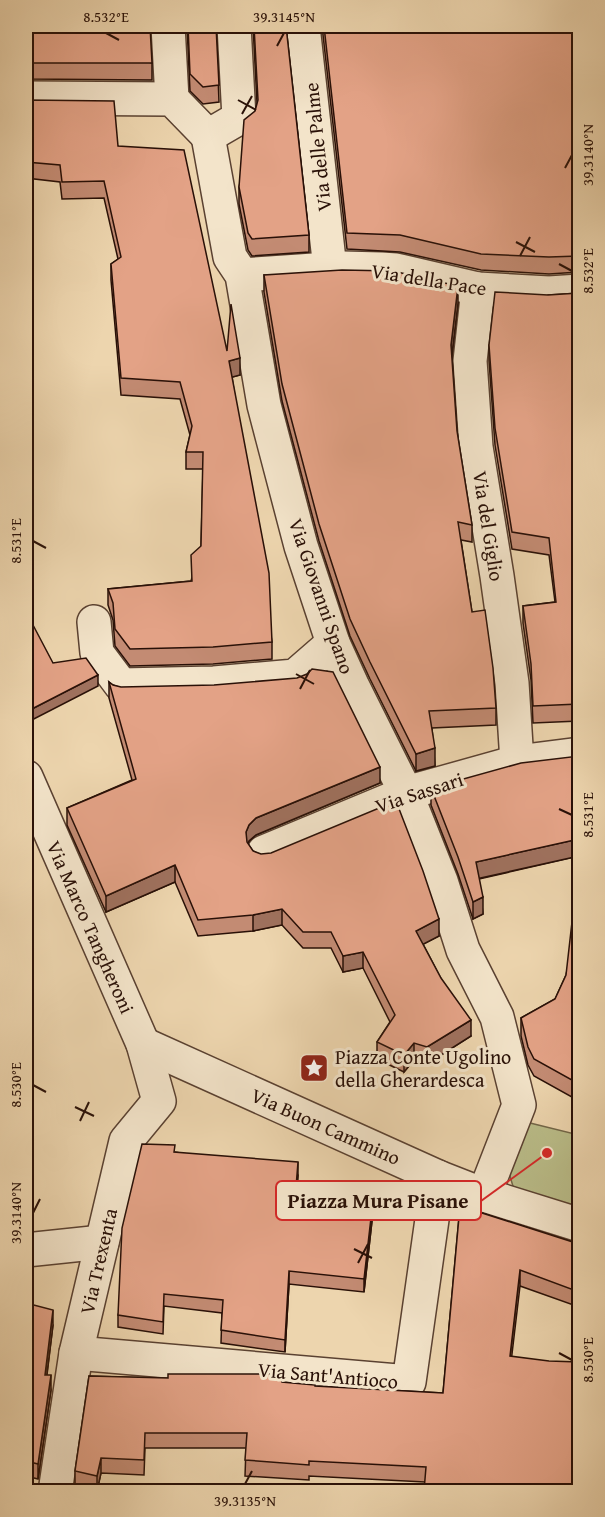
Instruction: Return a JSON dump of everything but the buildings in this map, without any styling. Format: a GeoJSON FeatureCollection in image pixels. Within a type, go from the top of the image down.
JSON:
{"type":"FeatureCollection","features":[{"type":"Feature","properties":{"kind":"street"},"geometry":{"type":"LineString","coordinates":[[168,26],[172,99],[208,136],[240,118],[234,26]]}},
{"type":"Feature","properties":{"kind":"street","name":"Via delle Palme"},"geometry":{"type":"LineString","coordinates":[[303,26],[330,269]]}},
{"type":"Feature","properties":{"kind":"street"},"geometry":{"type":"LineString","coordinates":[[26,98],[172,99]]}},
{"type":"Feature","properties":{"kind":"street","name":"Via Giovanni Spano"},"geometry":{"type":"LineString","coordinates":[[208,136],[230,257],[242,275],[264,405],[302,546],[333,643],[406,793],[441,881],[463,950],[497,1017],[519,1105],[484,1195]]}},
{"type":"Feature","properties":{"kind":"street","name":"Via della Pace"},"geometry":{"type":"LineString","coordinates":[[242,275],[342,268],[381,268],[478,289],[549,293],[579,291]]}},
{"type":"Feature","properties":{"kind":"street","name":"Via del Giglio"},"geometry":{"type":"LineString","coordinates":[[478,289],[470,361],[476,447],[512,683],[517,762]]}},
{"type":"Feature","properties":{"kind":"street"},"geometry":{"type":"LineString","coordinates":[[94,622],[97,653],[121,685],[214,682],[295,676],[333,643]]}},
{"type":"Feature","properties":{"kind":"street","name":"Via Sassari"},"geometry":{"type":"LineString","coordinates":[[264,852],[406,793],[517,762],[579,753]]}},
{"type":"Feature","properties":{"kind":"street","name":"Via Marco Tangheroni"},"geometry":{"type":"LineString","coordinates":[[26,777],[143,1044]]}},
{"type":"Feature","properties":{"kind":"street","name":"Via Buon Cammino"},"geometry":{"type":"LineString","coordinates":[[143,1044],[438,1177],[484,1195],[579,1225]]}},
{"type":"Feature","properties":{"kind":"street","name":"Via Trexenta"},"geometry":{"type":"LineString","coordinates":[[55,1491],[76,1353],[126,1141],[159,1101],[143,1044]]}},
{"type":"Feature","properties":{"kind":"street","name":"Via Sant'Antioco"},"geometry":{"type":"LineString","coordinates":[[76,1353],[410,1382],[438,1177]]}},
{"type":"Feature","properties":{"kind":"street"},"geometry":{"type":"LineString","coordinates":[[26,1250],[102,1242]]}},
{"type":"Feature","properties":{"kind":"green space"},"geometry":{"type":"Polygon","coordinates":[[[526,1122],[579,1135],[579,1217],[516,1196],[508,1170],[526,1122]]]}},
{"type":"Feature","properties":{"kind":"place","name":"Piazza Conte Ugolino della Gherardesca"},"geometry":{"type":"Point","coordinates":[314,1068]}},
{"type":"Feature","properties":{"kind":"place","name":"Piazza Mura Pisane"},"geometry":{"type":"Point","coordinates":[547,1153]}}]}
